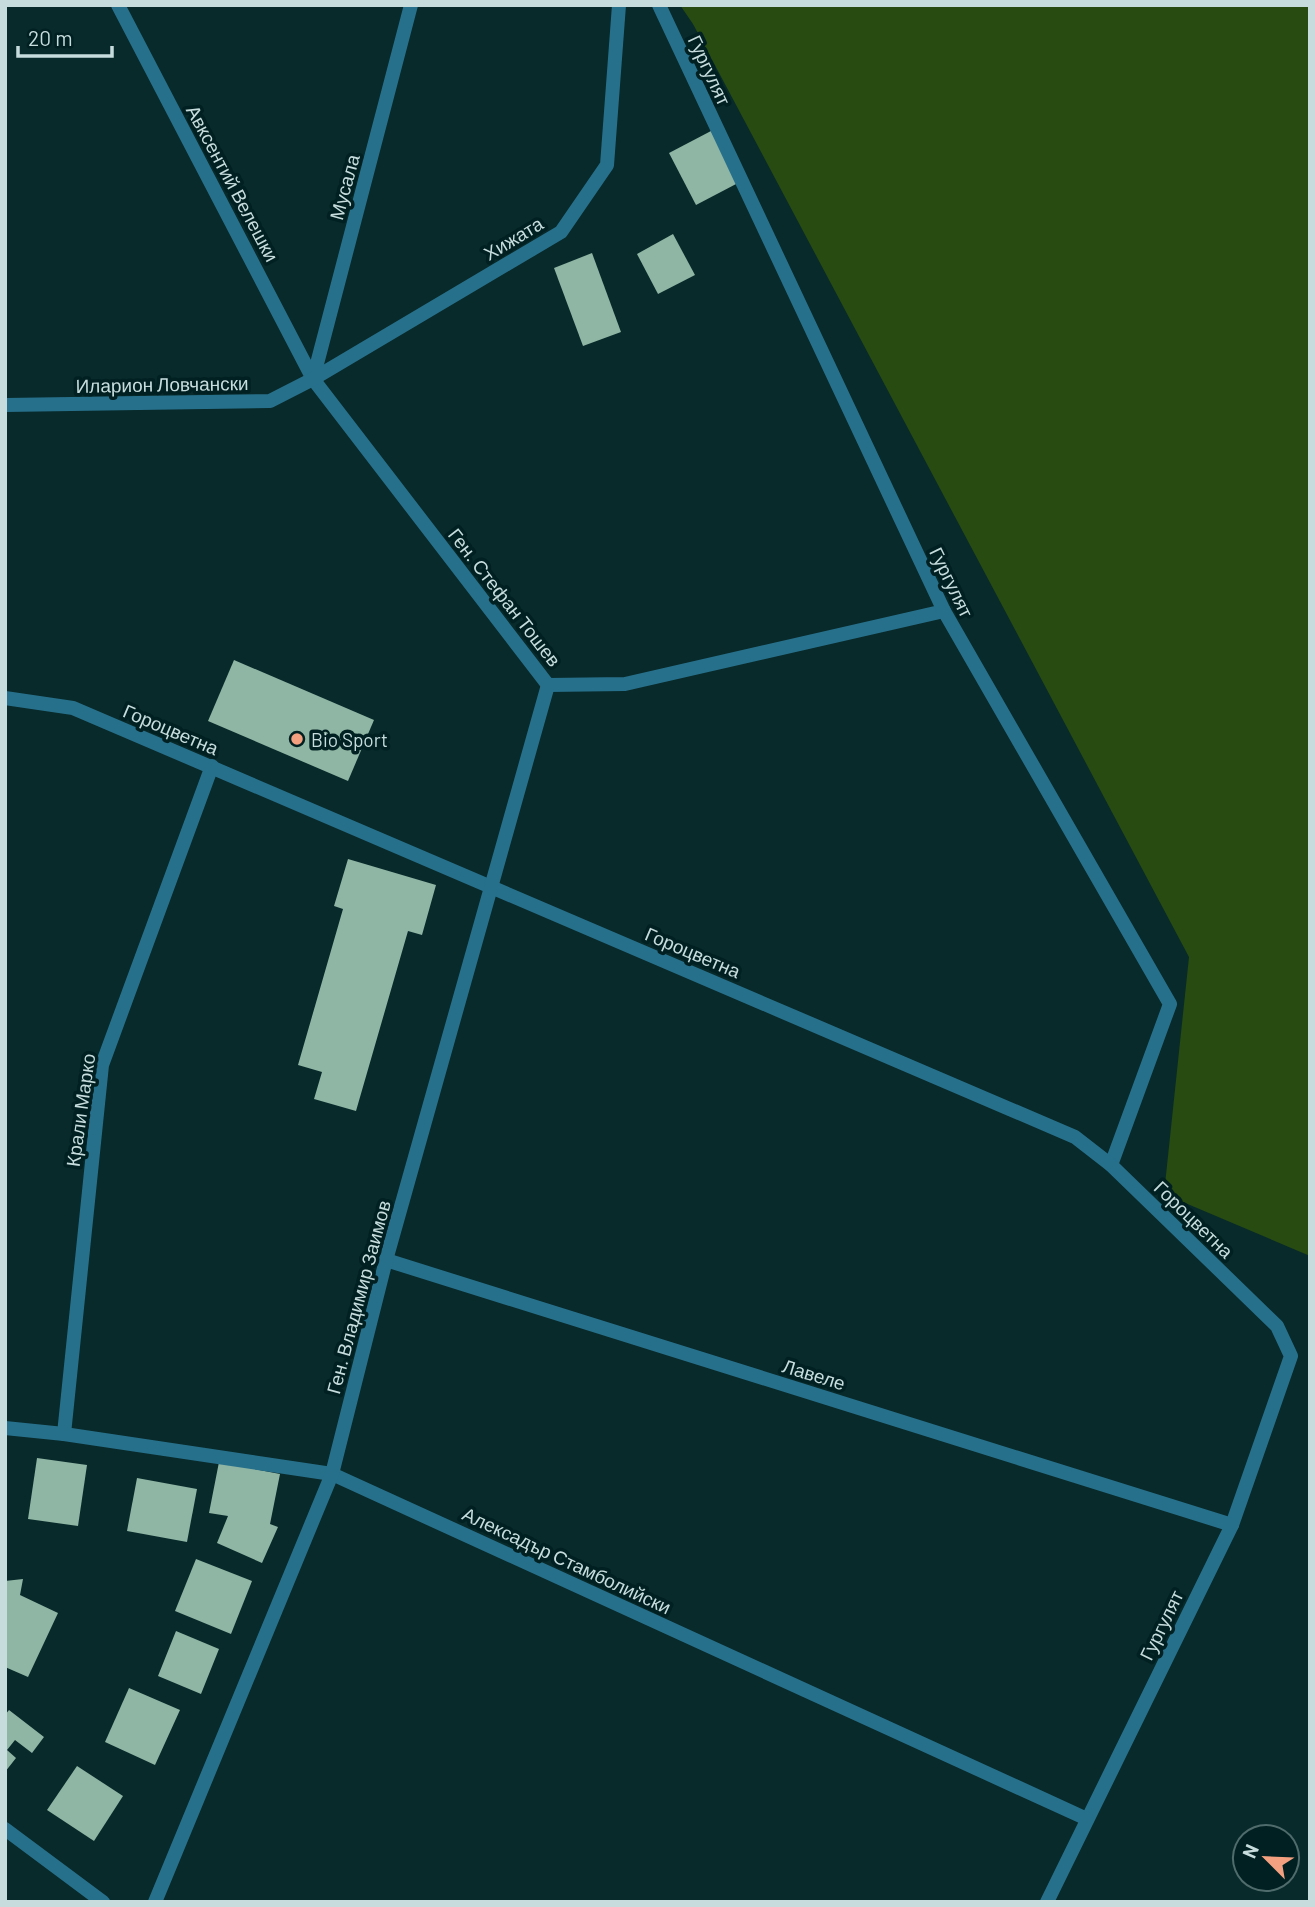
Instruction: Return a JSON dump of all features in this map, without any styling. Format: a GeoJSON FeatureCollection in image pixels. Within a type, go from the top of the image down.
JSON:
{"type":"FeatureCollection","features":[{"type":"Feature","properties":{"kind":"street","name":"Авксентий Велешки"},"geometry":{"type":"LineString","coordinates":[[118,5],[313,379]]}},
{"type":"Feature","properties":{"kind":"street","name":"Мусала"},"geometry":{"type":"LineString","coordinates":[[313,379],[411,5]]}},
{"type":"Feature","properties":{"kind":"street","name":"Хижата"},"geometry":{"type":"LineString","coordinates":[[313,379],[561,232],[607,165],[619,5]]}},
{"type":"Feature","properties":{"kind":"street","name":"Гургулят"},"geometry":{"type":"LineString","coordinates":[[659,5],[944,611],[1170,1004],[1111,1165]]}},
{"type":"Feature","properties":{"kind":"street","name":"Иларион Ловчански"},"geometry":{"type":"LineString","coordinates":[[5,405],[270,401],[313,379]]}},
{"type":"Feature","properties":{"kind":"street","name":"Ген. Стефан Тошев"},"geometry":{"type":"LineString","coordinates":[[313,379],[548,685],[625,684],[944,611]]}},
{"type":"Feature","properties":{"kind":"street","name":"Ген. Владимир Заимов"},"geometry":{"type":"LineString","coordinates":[[155,1902],[332,1474],[386,1260],[548,685]]}},
{"type":"Feature","properties":{"kind":"street","name":"Гороцветна"},"geometry":{"type":"LineString","coordinates":[[5,698],[73,708],[1075,1137],[1111,1165],[1277,1326],[1291,1356]]}},
{"type":"Feature","properties":{"kind":"street","name":"Крали Марко"},"geometry":{"type":"LineString","coordinates":[[64,1434],[102,1065],[212,766]]}},
{"type":"Feature","properties":{"kind":"street","name":"Лавеле"},"geometry":{"type":"LineString","coordinates":[[386,1260],[1232,1525]]}},
{"type":"Feature","properties":{"kind":"street","name":"Гургулят"},"geometry":{"type":"LineString","coordinates":[[1047,1902],[1232,1525],[1291,1356]]}},
{"type":"Feature","properties":{"kind":"street","name":"Алексадър Стамболийски"},"geometry":{"type":"LineString","coordinates":[[5,1428],[64,1434],[332,1474],[1087,1819]]}},
{"type":"Feature","properties":{"kind":"street"},"geometry":{"type":"LineString","coordinates":[[5,1829],[103,1902]]}},
{"type":"Feature","properties":{"kind":"green space"},"geometry":{"type":"Polygon","coordinates":[[[680,5],[1310,5],[1310,1256],[1164,1194],[1189,957],[693,24],[680,5]]]}},
{"type":"Feature","properties":{"kind":"building"},"geometry":{"type":"Polygon","coordinates":[[[711,131],[738,183],[696,205],[669,153],[711,131]]]}},
{"type":"Feature","properties":{"kind":"building"},"geometry":{"type":"Polygon","coordinates":[[[673,234],[695,275],[658,294],[637,254],[673,234]]]}},
{"type":"Feature","properties":{"kind":"building"},"geometry":{"type":"Polygon","coordinates":[[[592,253],[621,332],[583,346],[554,268],[592,253]]]}},
{"type":"Feature","properties":{"kind":"building"},"geometry":{"type":"Polygon","coordinates":[[[234,660],[374,720],[348,781],[208,721],[234,660]]]}},
{"type":"Feature","properties":{"kind":"building"},"geometry":{"type":"Polygon","coordinates":[[[348,859],[436,885],[422,935],[408,931],[356,1111],[314,1099],[322,1072],[298,1065],[343,909],[334,906],[348,859]]]}},
{"type":"Feature","properties":{"kind":"building"},"geometry":{"type":"Polygon","coordinates":[[[37,1458],[87,1465],[78,1526],[28,1519],[37,1458]]]}},
{"type":"Feature","properties":{"kind":"building"},"geometry":{"type":"Polygon","coordinates":[[[219,1462],[280,1474],[270,1524],[278,1527],[262,1563],[217,1543],[228,1516],[209,1513],[219,1462]]]}},
{"type":"Feature","properties":{"kind":"building"},"geometry":{"type":"Polygon","coordinates":[[[137,1478],[197,1489],[187,1542],[127,1531],[137,1478]]]}},
{"type":"Feature","properties":{"kind":"building"},"geometry":{"type":"Polygon","coordinates":[[[196,1559],[252,1581],[231,1634],[175,1611],[196,1559]]]}},
{"type":"Feature","properties":{"kind":"building"},"geometry":{"type":"Polygon","coordinates":[[[23,1579],[20,1595],[58,1613],[28,1677],[5,1667],[5,1581],[23,1579]]]}},
{"type":"Feature","properties":{"kind":"building"},"geometry":{"type":"Polygon","coordinates":[[[176,1631],[219,1649],[201,1694],[158,1676],[176,1631]]]}},
{"type":"Feature","properties":{"kind":"building"},"geometry":{"type":"Polygon","coordinates":[[[129,1688],[180,1710],[155,1765],[105,1742],[129,1688]]]}},
{"type":"Feature","properties":{"kind":"building"},"geometry":{"type":"Polygon","coordinates":[[[9,1710],[44,1737],[32,1753],[15,1740],[7,1750],[16,1758],[5,1772],[5,1715],[9,1710]]]}},
{"type":"Feature","properties":{"kind":"building"},"geometry":{"type":"Polygon","coordinates":[[[77,1766],[123,1796],[94,1841],[47,1810],[77,1766]]]}},
{"type":"Feature","properties":{"kind":"place","name":"Bio Sport"},"geometry":{"type":"Point","coordinates":[297,739]}}]}
